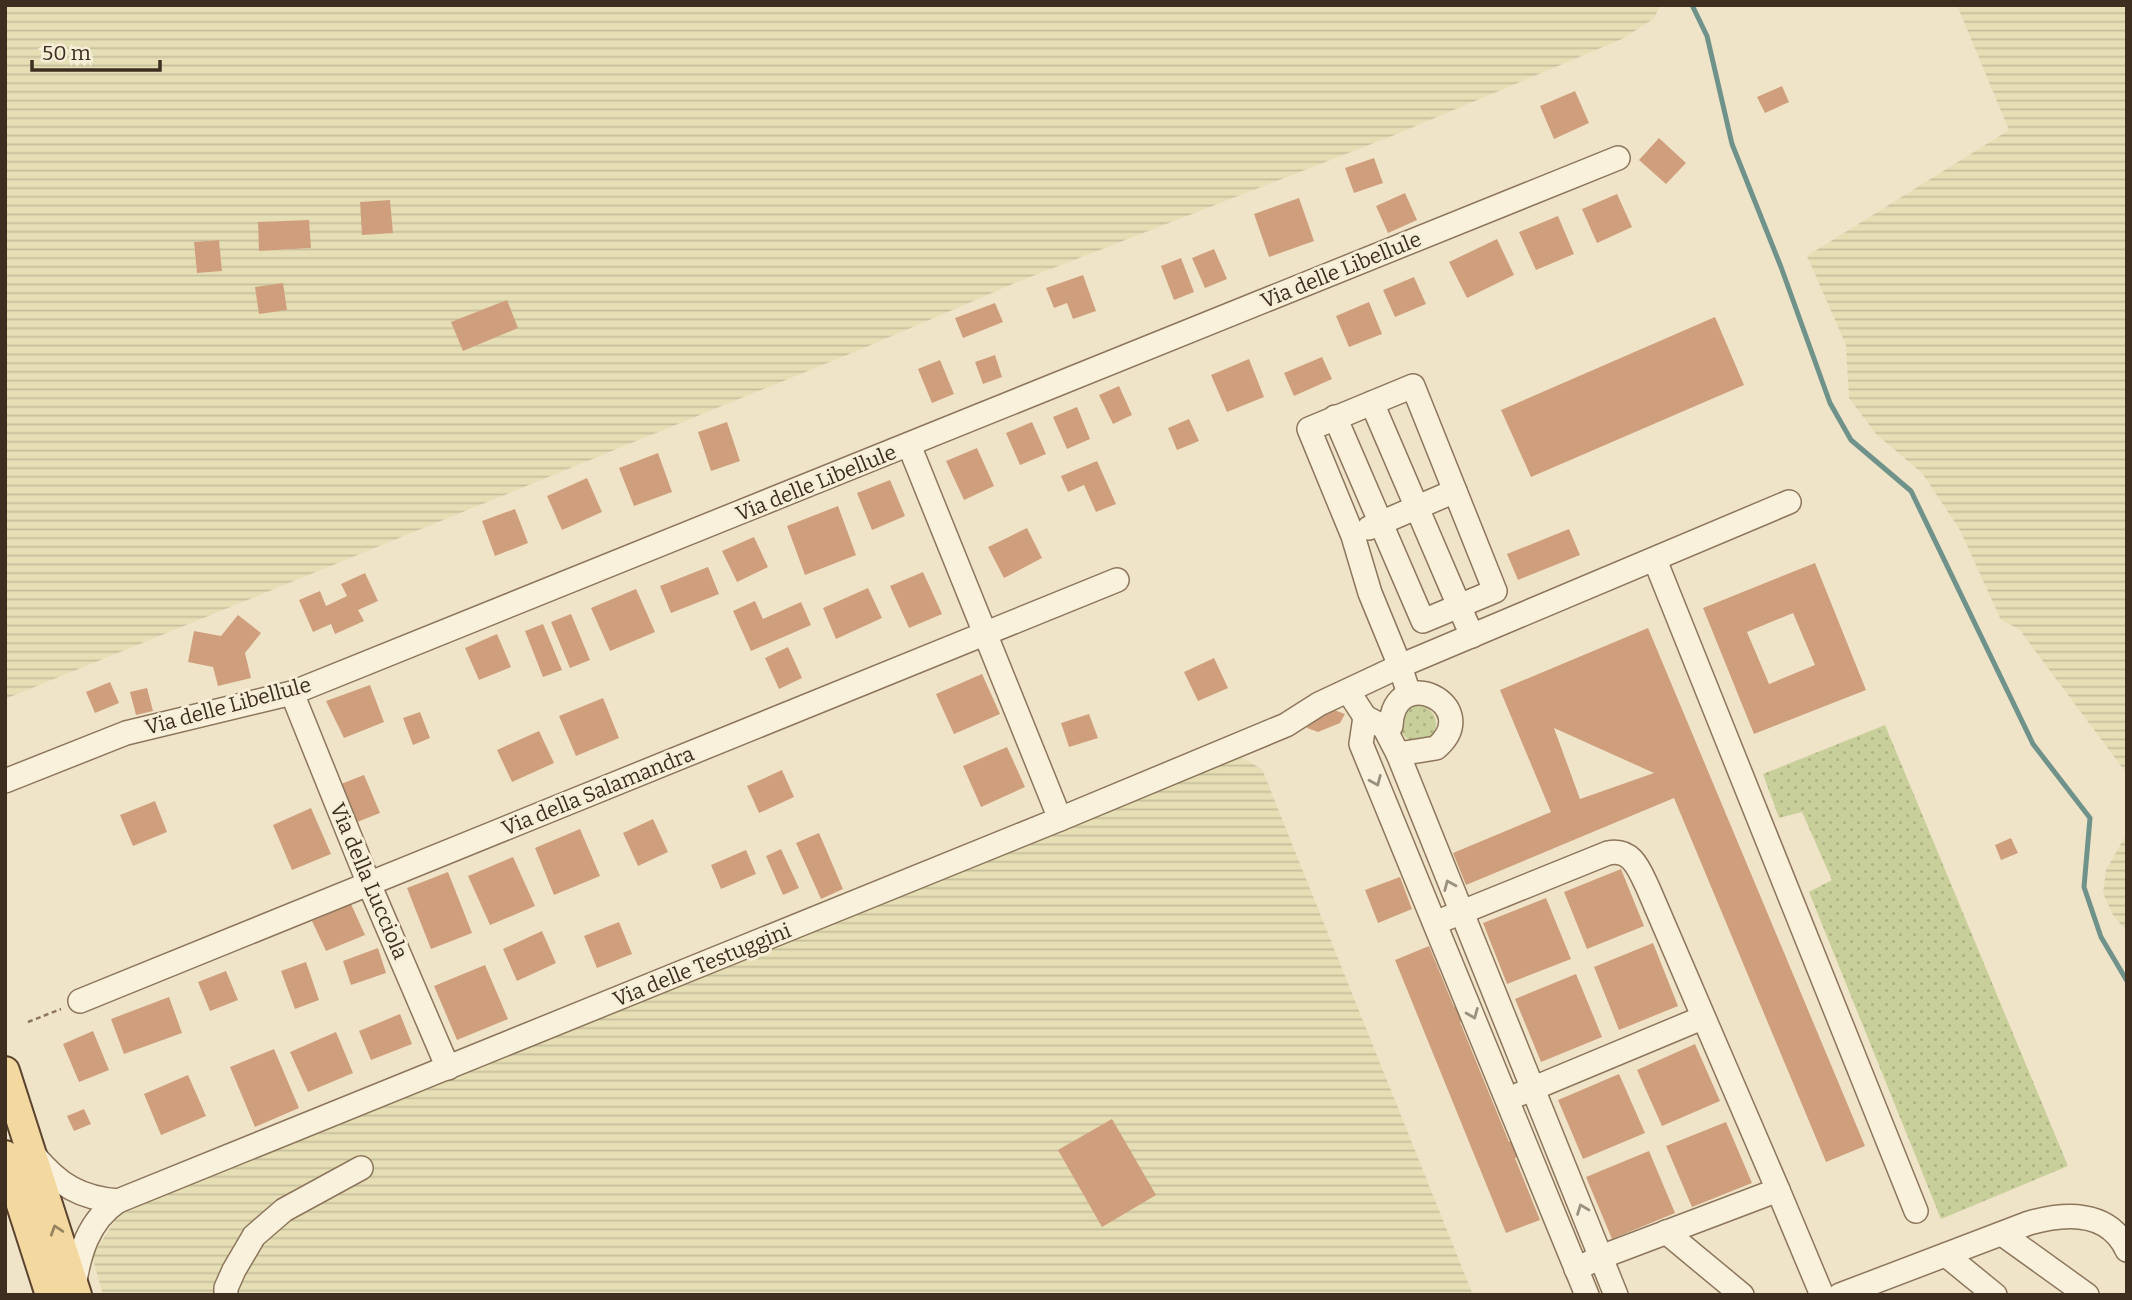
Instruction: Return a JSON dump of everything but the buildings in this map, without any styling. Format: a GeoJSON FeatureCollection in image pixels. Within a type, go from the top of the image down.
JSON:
{"type":"FeatureCollection","features":[{"type":"Feature","properties":{"kind":"main road"},"geometry":{"type":"LineString","coordinates":[[5,1071],[18,1153],[67,1292]]}},
{"type":"Feature","properties":{"kind":"street","name":"Via delle Libellule"},"geometry":{"type":"LineString","coordinates":[[5,781],[127,733],[292,693],[1618,158]]}},
{"type":"Feature","properties":{"kind":"street"},"geometry":{"type":"LineString","coordinates":[[1335,417],[1423,621],[1495,591],[1413,386],[1335,417],[1309,429],[1353,536],[1370,593],[1409,694]]}},
{"type":"Feature","properties":{"kind":"street"},"geometry":{"type":"LineString","coordinates":[[1372,403],[1472,636]]}},
{"type":"Feature","properties":{"kind":"street"},"geometry":{"type":"LineString","coordinates":[[909,446],[1060,819]]}},
{"type":"Feature","properties":{"kind":"street"},"geometry":{"type":"LineString","coordinates":[[1353,536],[1455,491]]}},
{"type":"Feature","properties":{"kind":"street","name":"Via delle Testuggini"},"geometry":{"type":"LineString","coordinates":[[118,1201],[1286,725],[1319,704],[1400,666],[1788,502]]}},
{"type":"Feature","properties":{"kind":"street"},"geometry":{"type":"LineString","coordinates":[[1655,560],[1916,1211]]}},
{"type":"Feature","properties":{"kind":"street","name":"Via della Salamandra"},"geometry":{"type":"LineString","coordinates":[[80,1001],[1117,580]]}},
{"type":"Feature","properties":{"kind":"street"},"geometry":{"type":"LineString","coordinates":[[1348,691],[1398,754],[1616,1295]]}},
{"type":"Feature","properties":{"kind":"street"},"geometry":{"type":"LineString","coordinates":[[1375,722],[1391,726],[1394,707],[1409,694],[1418,692],[1437,697],[1449,713],[1449,733],[1436,748],[1398,754]]}},
{"type":"Feature","properties":{"kind":"street","name":"Via della Lucciola"},"geometry":{"type":"LineString","coordinates":[[292,693],[369,884],[448,1068]]}},
{"type":"Feature","properties":{"kind":"street"},"geometry":{"type":"LineString","coordinates":[[1375,722],[1361,744],[1587,1295]]}},
{"type":"Feature","properties":{"kind":"street"},"geometry":{"type":"LineString","coordinates":[[1435,923],[1608,853],[1622,852],[1634,861],[1645,881],[1822,1295]]}},
{"type":"Feature","properties":{"kind":"street"},"geometry":{"type":"LineString","coordinates":[[1462,986],[1488,976]]}},
{"type":"Feature","properties":{"kind":"street"},"geometry":{"type":"LineString","coordinates":[[1508,1099],[1702,1018]]}},
{"type":"Feature","properties":{"kind":"street"},"geometry":{"type":"LineString","coordinates":[[18,1153],[74,1191],[93,1199],[118,1201]]}},
{"type":"Feature","properties":{"kind":"street"},"geometry":{"type":"LineString","coordinates":[[226,1295],[226,1287],[234,1270],[254,1236],[284,1210],[361,1168]]}},
{"type":"Feature","properties":{"kind":"street"},"geometry":{"type":"LineString","coordinates":[[1544,1189],[1570,1178]]}},
{"type":"Feature","properties":{"kind":"street"},"geometry":{"type":"LineString","coordinates":[[1576,1269],[1778,1190]]}},
{"type":"Feature","properties":{"kind":"street"},"geometry":{"type":"LineString","coordinates":[[67,1292],[85,1241],[102,1215],[118,1201]]}},
{"type":"Feature","properties":{"kind":"street"},"geometry":{"type":"LineString","coordinates":[[1840,1295],[2039,1220],[2071,1215],[2090,1218],[2109,1227],[2127,1250]]}},
{"type":"Feature","properties":{"kind":"street"},"geometry":{"type":"LineString","coordinates":[[1666,1232],[1742,1295]]}},
{"type":"Feature","properties":{"kind":"street"},"geometry":{"type":"LineString","coordinates":[[2001,1234],[2087,1295]]}},
{"type":"Feature","properties":{"kind":"street"},"geometry":{"type":"LineString","coordinates":[[1946,1255],[1995,1295]]}},
{"type":"Feature","properties":{"kind":"path"},"geometry":{"type":"LineString","coordinates":[[28,1022],[80,1001]]}},
{"type":"Feature","properties":{"kind":"shaded area"},"geometry":{"type":"Polygon","coordinates":[[[5,5],[1661,5],[1653,19],[1622,39],[1392,136],[1015,283],[864,348],[5,699],[5,5]],[[390,200],[360,202],[363,235],[393,233],[390,200]],[[309,220],[258,222],[260,251],[310,248],[309,220]],[[219,240],[194,242],[197,273],[222,271],[219,240]]]}},
{"type":"Feature","properties":{"kind":"shaded area"},"geometry":{"type":"Polygon","coordinates":[[[1957,5],[2127,5],[2127,774],[2019,629],[2001,620],[1960,530],[1922,473],[1876,434],[1849,398],[1846,345],[1807,256],[2009,130],[1957,5]]]}},
{"type":"Feature","properties":{"kind":"shaded area"},"geometry":{"type":"Polygon","coordinates":[[[1240,757],[1262,769],[1473,1295],[103,1295],[92,1256],[122,1210],[1240,757]]]}},
{"type":"Feature","properties":{"kind":"shaded area"},"geometry":{"type":"Polygon","coordinates":[[[2127,833],[2127,932],[2113,915],[2103,893],[2106,870],[2127,833]]]}},
{"type":"Feature","properties":{"kind":"green space"},"geometry":{"type":"Polygon","coordinates":[[[1418,706],[1431,711],[1436,724],[1431,737],[1418,742],[1405,737],[1400,724],[1405,711],[1418,706]]]}},
{"type":"Feature","properties":{"kind":"green space"},"geometry":{"type":"Polygon","coordinates":[[[1885,725],[2068,1166],[1941,1219],[1809,892],[1832,880],[1802,812],[1779,818],[1763,774],[1885,725]]]}},
{"type":"Feature","properties":{"kind":"waterway"},"geometry":{"type":"LineString","coordinates":[[1692,5],[1707,36],[1732,144],[1781,267],[1830,403],[1851,440],[1911,491],[2033,744],[2090,818],[2084,887],[2101,937],[2127,981]]}}]}
